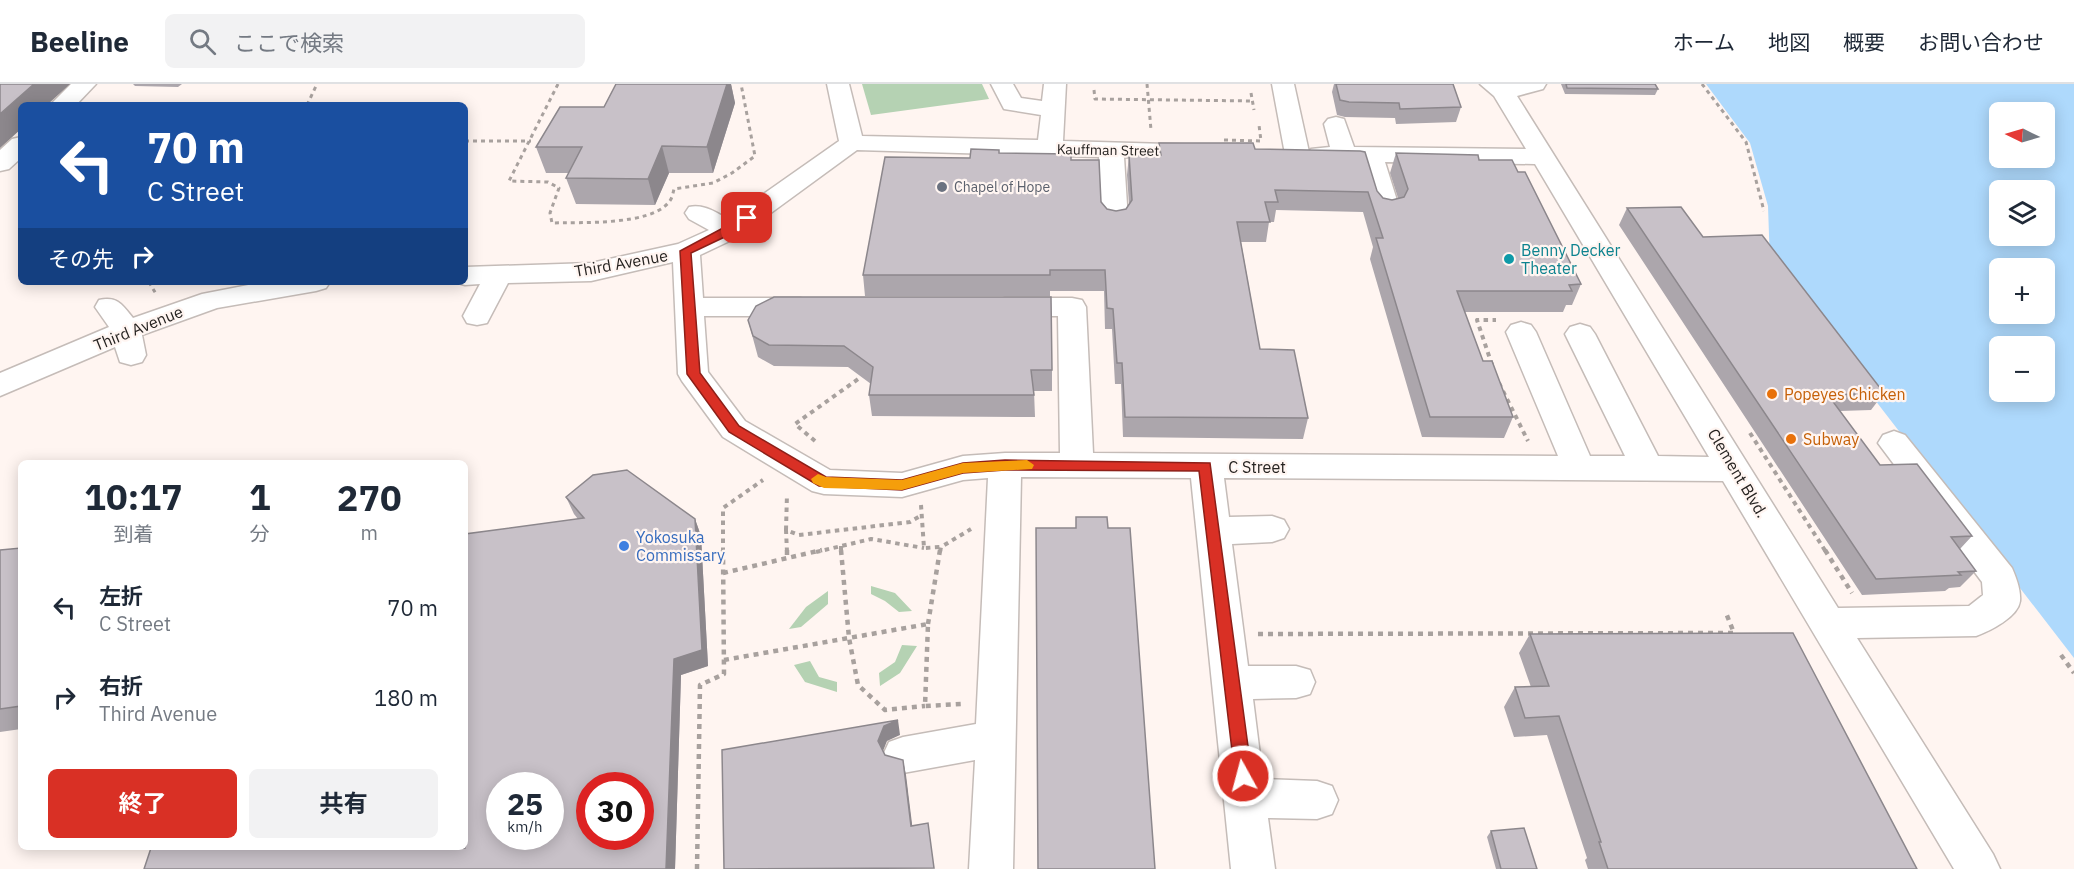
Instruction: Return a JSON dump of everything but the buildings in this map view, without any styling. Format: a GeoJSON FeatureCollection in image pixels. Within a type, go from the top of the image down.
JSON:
{"type":"FeatureCollection","features":[{"type":"Feature","properties":{"kind":"street"},"geometry":{"type":"LineString","coordinates":[[65,102],[85,84]]}},
{"type":"Feature","properties":{"kind":"street"},"geometry":{"type":"LineString","coordinates":[[838,84],[852,143]]}},
{"type":"Feature","properties":{"kind":"street"},"geometry":{"type":"LineString","coordinates":[[1002,84],[1012,104],[1053,110]]}},
{"type":"Feature","properties":{"kind":"street"},"geometry":{"type":"LineString","coordinates":[[1050,148],[1055,84]]}},
{"type":"Feature","properties":{"kind":"street"},"geometry":{"type":"LineString","coordinates":[[1283,84],[1288,153],[1543,157]]}},
{"type":"Feature","properties":{"kind":"street"},"geometry":{"type":"LineString","coordinates":[[1497,88],[1535,84]]}},
{"type":"Feature","properties":{"kind":"street","name":"Clement Blvd."},"geometry":{"type":"LineString","coordinates":[[1497,88],[1543,157],[1736,469],[1978,869]]}},
{"type":"Feature","properties":{"kind":"street"},"geometry":{"type":"LineString","coordinates":[[1336,124],[1344,154]]}},
{"type":"Feature","properties":{"kind":"street","name":"Kauffman Street"},"geometry":{"type":"LineString","coordinates":[[852,143],[1230,152]]}},
{"type":"Feature","properties":{"kind":"street","name":"Third Avenue"},"geometry":{"type":"LineString","coordinates":[[468,276],[591,272],[686,251],[729,231],[852,143]]}},
{"type":"Feature","properties":{"kind":"street"},"geometry":{"type":"LineString","coordinates":[[1111,150],[1114,221]]}},
{"type":"Feature","properties":{"kind":"street"},"geometry":{"type":"LineString","coordinates":[[1370,155],[1387,210]]}},
{"type":"Feature","properties":{"kind":"street"},"geometry":{"type":"LineString","coordinates":[[698,213],[729,231]]}},
{"type":"Feature","properties":{"kind":"street","name":"C Street"},"geometry":{"type":"LineString","coordinates":[[686,251],[693,374],[734,429],[824,482],[902,485],[963,468],[1005,465],[1736,469]]}},
{"type":"Feature","properties":{"kind":"street"},"geometry":{"type":"LineString","coordinates":[[477,316],[498,276]]}},
{"type":"Feature","properties":{"kind":"street","name":"Third Avenue"},"geometry":{"type":"LineString","coordinates":[[0,385],[129,343],[212,300],[299,285]]}},
{"type":"Feature","properties":{"kind":"street"},"geometry":{"type":"LineString","coordinates":[[109,307],[129,343]]}},
{"type":"Feature","properties":{"kind":"street"},"geometry":{"type":"LineString","coordinates":[[688,307],[832,307]]}},
{"type":"Feature","properties":{"kind":"street"},"geometry":{"type":"LineString","coordinates":[[976,307],[1072,307],[1077,466]]}},
{"type":"Feature","properties":{"kind":"street"},"geometry":{"type":"LineString","coordinates":[[1521,332],[1579,468]]}},
{"type":"Feature","properties":{"kind":"street"},"geometry":{"type":"LineString","coordinates":[[1580,334],[1648,469]]}},
{"type":"Feature","properties":{"kind":"street"},"geometry":{"type":"LineString","coordinates":[[1828,623],[1976,621],[2002,601],[1999,578],[1894,443]]}},
{"type":"Feature","properties":{"kind":"street"},"geometry":{"type":"LineString","coordinates":[[992,869],[1005,465]]}},
{"type":"Feature","properties":{"kind":"street"},"geometry":{"type":"LineString","coordinates":[[1206,466],[1253,869]]}},
{"type":"Feature","properties":{"kind":"street"},"geometry":{"type":"LineString","coordinates":[[1213,531],[1272,529]]}},
{"type":"Feature","properties":{"kind":"street"},"geometry":{"type":"LineString","coordinates":[[1232,683],[1296,682]]}},
{"type":"Feature","properties":{"kind":"street"},"geometry":{"type":"LineString","coordinates":[[903,754],[976,742],[996,747]]}},
{"type":"Feature","properties":{"kind":"street"},"geometry":{"type":"LineString","coordinates":[[1246,798],[1317,800]]}},
{"type":"Feature","properties":{"kind":"path"},"geometry":{"type":"LineString","coordinates":[[308,102],[317,84]]}},
{"type":"Feature","properties":{"kind":"path"},"geometry":{"type":"LineString","coordinates":[[558,84],[509,181],[548,182],[558,188],[550,213],[552,223],[617,222],[662,208],[669,201],[674,189],[685,184],[705,186],[740,168],[755,156],[741,84]]}},
{"type":"Feature","properties":{"kind":"path"},"geometry":{"type":"LineString","coordinates":[[1147,84],[1153,139]]}},
{"type":"Feature","properties":{"kind":"path"},"geometry":{"type":"LineString","coordinates":[[1702,84],[1746,142],[1764,211]]}},
{"type":"Feature","properties":{"kind":"path"},"geometry":{"type":"LineString","coordinates":[[1094,90],[1095,99],[1253,101]]}},
{"type":"Feature","properties":{"kind":"path"},"geometry":{"type":"LineString","coordinates":[[1251,93],[1254,110]]}},
{"type":"Feature","properties":{"kind":"path"},"geometry":{"type":"LineString","coordinates":[[468,141],[531,141]]}},
{"type":"Feature","properties":{"kind":"path"},"geometry":{"type":"LineString","coordinates":[[697,869],[700,685],[724,674],[723,508],[816,442],[795,424],[861,377]]}},
{"type":"Feature","properties":{"kind":"path"},"geometry":{"type":"LineString","coordinates":[[921,496],[924,548]]}},
{"type":"Feature","properties":{"kind":"path"},"geometry":{"type":"LineString","coordinates":[[787,559],[786,530],[799,535],[910,522],[922,516]]}},
{"type":"Feature","properties":{"kind":"path"},"geometry":{"type":"LineString","coordinates":[[723,573],[871,539],[924,548],[941,547]]}},
{"type":"Feature","properties":{"kind":"path"},"geometry":{"type":"LineString","coordinates":[[841,546],[849,638],[858,685],[885,711],[997,701]]}},
{"type":"Feature","properties":{"kind":"path"},"geometry":{"type":"LineString","coordinates":[[1226,634],[1734,633],[1726,613]]}},
{"type":"Feature","properties":{"kind":"path"},"geometry":{"type":"LineString","coordinates":[[724,660],[928,624],[925,706]]}},
{"type":"Feature","properties":{"kind":"path"},"geometry":{"type":"LineString","coordinates":[[2061,655],[2074,673]]}},
{"type":"Feature","properties":{"kind":"green space"},"geometry":{"type":"Polygon","coordinates":[[[862,84],[982,84],[989,99],[871,115],[862,84]]]}},
{"type":"Feature","properties":{"kind":"green space"},"geometry":{"type":"Polygon","coordinates":[[[871,586],[895,593],[912,611],[899,612],[871,594],[871,586]]]}},
{"type":"Feature","properties":{"kind":"green space"},"geometry":{"type":"Polygon","coordinates":[[[828,591],[828,604],[801,627],[789,629],[806,607],[828,591]]]}},
{"type":"Feature","properties":{"kind":"green space"},"geometry":{"type":"Polygon","coordinates":[[[902,645],[917,646],[900,673],[880,686],[879,673],[895,662],[902,645]]]}},
{"type":"Feature","properties":{"kind":"green space"},"geometry":{"type":"Polygon","coordinates":[[[810,661],[819,677],[837,682],[837,692],[805,682],[794,665],[810,661]]]}},
{"type":"Feature","properties":{"kind":"water"},"geometry":{"type":"Polygon","coordinates":[[[1706,84],[2074,84],[2074,658],[1770,264],[1768,206],[1750,143],[1706,84]]]}},
{"type":"Feature","properties":{"kind":"slow traffic"},"geometry":{"type":"LineString","coordinates":[[818,479],[824,482],[902,485],[963,468],[1027,465]]}},
{"type":"Feature","properties":{"kind":"place","name":"Chapel of Hope"},"geometry":{"type":"Point","coordinates":[942,187]}},
{"type":"Feature","properties":{"kind":"place","name":"Benny Decker Theater"},"geometry":{"type":"Point","coordinates":[1509,259]}},
{"type":"Feature","properties":{"kind":"place","name":"Popeyes Chicken"},"geometry":{"type":"Point","coordinates":[1772,394]}},
{"type":"Feature","properties":{"kind":"place","name":"Subway"},"geometry":{"type":"Point","coordinates":[1791,439]}},
{"type":"Feature","properties":{"kind":"place","name":"Yokosuka Commissary"},"geometry":{"type":"Point","coordinates":[624,546]}},
{"type":"Feature","properties":{"kind":"route"},"geometry":{"type":"LineString","coordinates":[[747,218],[729,231],[686,251],[693,374],[734,429],[824,482],[902,485],[963,468],[1005,465],[1206,466],[1243,776]]}}]}
